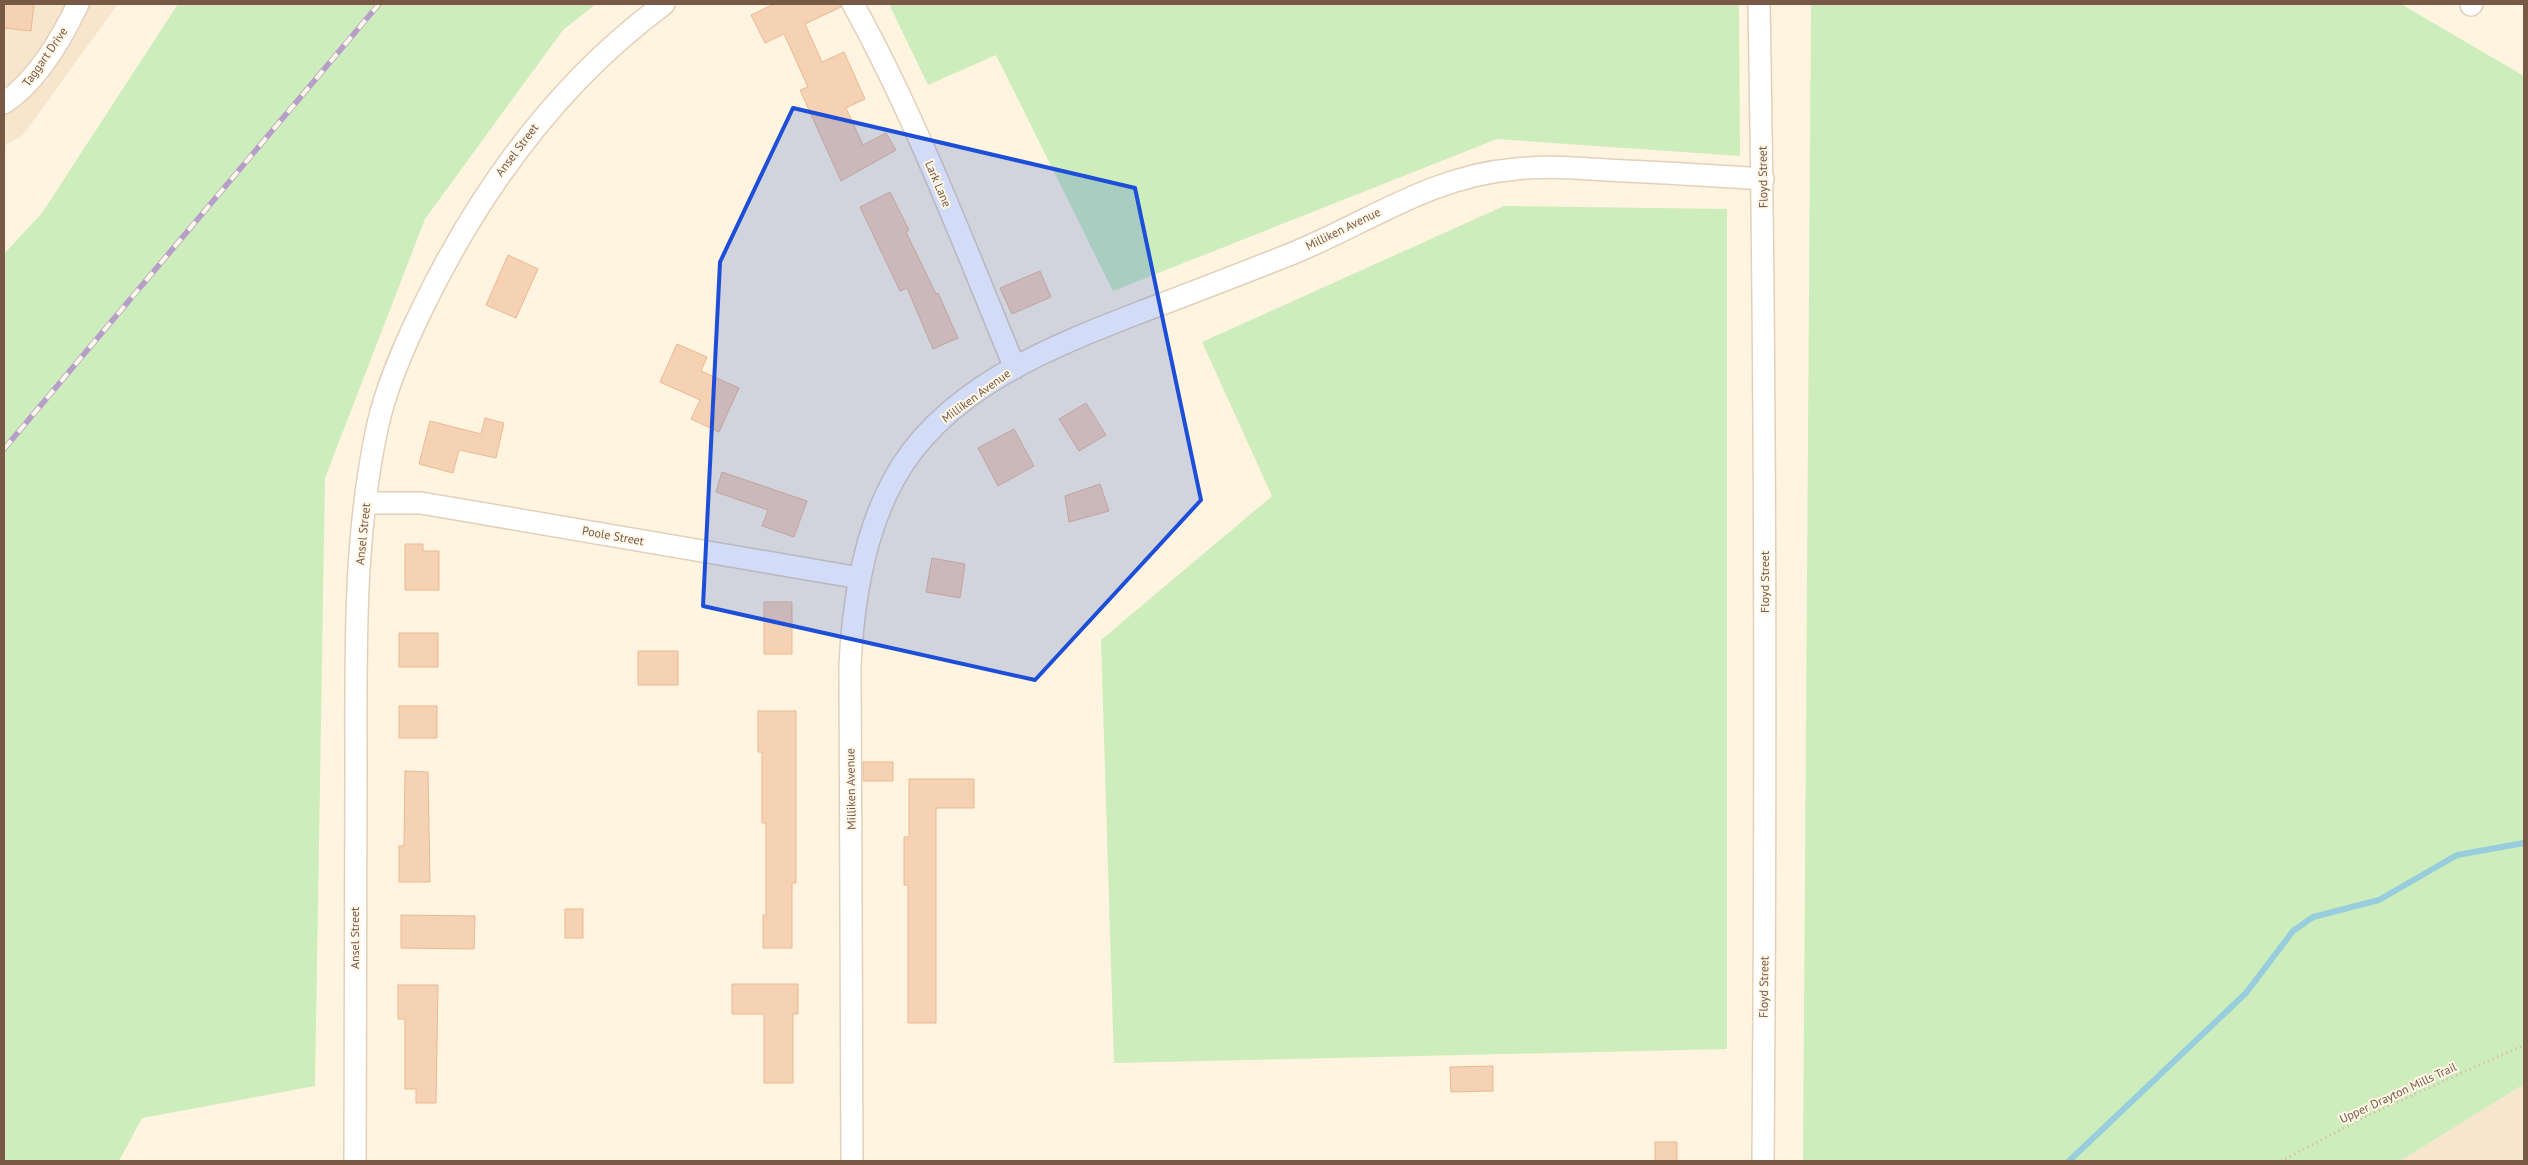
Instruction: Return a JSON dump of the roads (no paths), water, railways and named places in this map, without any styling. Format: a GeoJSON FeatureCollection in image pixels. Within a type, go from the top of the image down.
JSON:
{"type":"FeatureCollection","features":[{"type":"Feature","properties":{"kind":"street","name":"Taggart Drive"},"geometry":{"type":"LineString","coordinates":[[4,103],[20,92],[65,31],[78,4]]}},
{"type":"Feature","properties":{"kind":"street","name":"Ansel Street"},"geometry":{"type":"LineString","coordinates":[[355,1161],[356,599],[366,503],[378,423],[408,338],[466,225],[502,168],[544,115],[589,66],[664,4]]}},
{"type":"Feature","properties":{"kind":"street","name":"Lark Lane"},"geometry":{"type":"LineString","coordinates":[[853,4],[889,74],[935,174],[1015,368]]}},
{"type":"Feature","properties":{"kind":"street","name":"Floyd Street"},"geometry":{"type":"LineString","coordinates":[[1759,4],[1763,179],[1766,839],[1763,1161]]}},
{"type":"Feature","properties":{"kind":"street","name":"Milliken Avenue"},"geometry":{"type":"LineString","coordinates":[[852,1161],[850,665],[853,626],[860,578],[871,536],[894,479],[922,441],[948,414],[1015,368],[1093,331],[1295,252],[1415,194],[1464,178],[1515,169],[1566,167],[1763,179]]}},
{"type":"Feature","properties":{"kind":"street","name":"Poole Street"},"geometry":{"type":"LineString","coordinates":[[366,503],[421,503],[860,578]]}},
{"type":"Feature","properties":{"kind":"waterway"},"geometry":{"type":"LineString","coordinates":[[2069,1161],[2246,993],[2293,931],[2313,917],[2379,900],[2457,855],[2524,843]]}},
{"type":"Feature","properties":{"kind":"railway"},"geometry":{"type":"LineString","coordinates":[[4,449],[379,4]]}}]}
